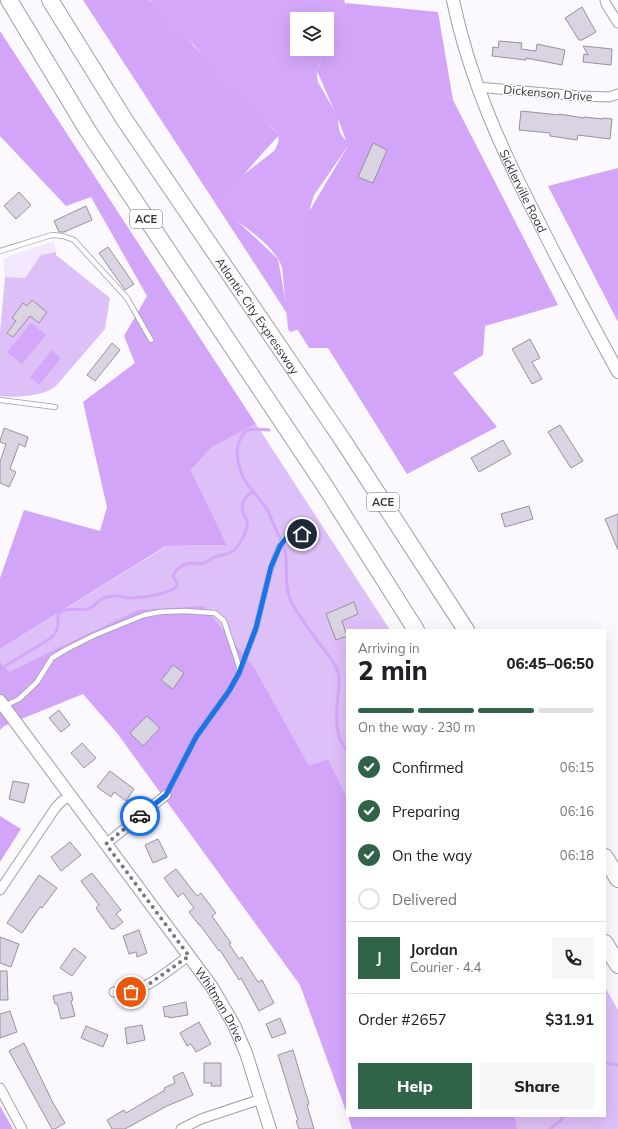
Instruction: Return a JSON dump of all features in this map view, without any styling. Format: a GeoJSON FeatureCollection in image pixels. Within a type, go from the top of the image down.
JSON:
{"type":"FeatureCollection","features":[{"type":"Feature","properties":{"kind":"highway","name":"ACE"},"geometry":{"type":"LineString","coordinates":[[9,0],[88,131],[323,483],[415,629]]}},
{"type":"Feature","properties":{"kind":"highway","name":"Atlantic City Expressway"},"geometry":{"type":"LineString","coordinates":[[50,0],[124,118],[342,439],[465,629]]}},
{"type":"Feature","properties":{"kind":"highway"},"geometry":{"type":"LineString","coordinates":[[606,859],[618,879]]}},
{"type":"Feature","properties":{"kind":"highway"},"geometry":{"type":"LineString","coordinates":[[606,945],[618,965]]}},
{"type":"Feature","properties":{"kind":"street","name":"Sicklerville Road"},"geometry":{"type":"LineString","coordinates":[[453,0],[462,40],[477,87],[494,128],[525,195],[557,258],[618,372]]}},
{"type":"Feature","properties":{"kind":"street"},"geometry":{"type":"LineString","coordinates":[[605,0],[618,23]]}},
{"type":"Feature","properties":{"kind":"street","name":"Dickenson Drive"},"geometry":{"type":"LineString","coordinates":[[477,87],[580,96],[609,97],[618,94]]}},
{"type":"Feature","properties":{"kind":"street","name":"Whitman Drive"},"geometry":{"type":"LineString","coordinates":[[2,703],[212,987],[234,1025],[246,1053],[270,1129]]}},
{"type":"Feature","properties":{"kind":"street"},"geometry":{"type":"LineString","coordinates":[[106,844],[166,795]]}},
{"type":"Feature","properties":{"kind":"street"},"geometry":{"type":"LineString","coordinates":[[0,890],[56,807],[70,796]]}},
{"type":"Feature","properties":{"kind":"street"},"geometry":{"type":"LineString","coordinates":[[114,992],[131,992],[146,986],[189,956]]}},
{"type":"Feature","properties":{"kind":"street"},"geometry":{"type":"LineString","coordinates":[[0,1088],[22,1129]]}},
{"type":"Feature","properties":{"kind":"street"},"geometry":{"type":"LineString","coordinates":[[180,1129],[215,1114],[261,1100]]}},
{"type":"Feature","properties":{"kind":"lane"},"geometry":{"type":"LineString","coordinates":[[0,251],[52,235],[63,236],[74,240],[127,298],[151,340]]}},
{"type":"Feature","properties":{"kind":"lane"},"geometry":{"type":"LineString","coordinates":[[0,400],[55,407]]}},
{"type":"Feature","properties":{"kind":"lane"},"geometry":{"type":"LineString","coordinates":[[166,795],[196,737],[229,691],[239,673],[256,628],[271,567],[280,546],[292,531],[298,531],[306,537]]}},
{"type":"Feature","properties":{"kind":"lane"},"geometry":{"type":"LineString","coordinates":[[2,703],[19,699],[37,682],[52,658],[67,649],[95,635],[144,615],[160,612],[184,611],[215,613],[224,621],[239,666],[239,673]]}},
{"type":"Feature","properties":{"kind":"shaded area"},"geometry":{"type":"Polygon","coordinates":[[[83,0],[148,0],[152,2],[279,135],[218,203],[278,259],[288,315],[83,0]]]}},
{"type":"Feature","properties":{"kind":"shaded area"},"geometry":{"type":"Polygon","coordinates":[[[149,0],[344,0],[348,13],[346,24],[334,43],[334,12],[290,12],[290,56],[324,56],[317,73],[318,82],[337,115],[339,130],[348,143],[348,146],[314,195],[310,208],[310,316],[307,323],[301,328],[291,332],[288,328],[282,267],[278,259],[264,242],[221,209],[218,203],[219,196],[225,189],[274,151],[278,143],[278,135],[274,129],[216,77],[193,44],[170,30],[162,22],[152,2],[149,0]]]}},
{"type":"Feature","properties":{"kind":"shaded area"},"geometry":{"type":"Polygon","coordinates":[[[346,3],[438,12],[453,100],[558,305],[485,326],[483,355],[453,373],[497,427],[407,474],[328,348],[309,348],[296,327],[310,316],[310,210],[348,146],[339,121],[317,71],[323,56],[334,56],[334,32],[346,3]]]}},
{"type":"Feature","properties":{"kind":"shaded area"},"geometry":{"type":"Polygon","coordinates":[[[0,31],[256,424],[212,447],[191,470],[227,545],[166,546],[0,649],[0,578],[24,510],[100,531],[107,507],[83,402],[135,363],[124,336],[147,296],[91,197],[66,206],[0,136],[0,31]]]}},
{"type":"Feature","properties":{"kind":"shaded area"},"geometry":{"type":"Polygon","coordinates":[[[618,168],[618,322],[548,186],[618,168]]]}},
{"type":"Feature","properties":{"kind":"shaded area"},"geometry":{"type":"Polygon","coordinates":[[[54,241],[56,252],[41,255],[25,278],[5,277],[3,260],[12,255],[54,241]]]}},
{"type":"Feature","properties":{"kind":"shaded area"},"geometry":{"type":"Polygon","coordinates":[[[56,252],[56,255],[110,298],[105,329],[52,389],[29,396],[0,396],[0,332],[5,277],[25,278],[41,255],[56,252]]]}},
{"type":"Feature","properties":{"kind":"shaded area"},"geometry":{"type":"Polygon","coordinates":[[[31,323],[46,335],[22,364],[7,352],[31,323]]]}},
{"type":"Feature","properties":{"kind":"shaded area"},"geometry":{"type":"Polygon","coordinates":[[[52,350],[61,358],[39,385],[30,377],[52,350]]]}},
{"type":"Feature","properties":{"kind":"shaded area"},"geometry":{"type":"Polygon","coordinates":[[[256,424],[389,629],[346,629],[346,795],[328,759],[309,767],[254,667],[137,610],[9,673],[0,662],[0,649],[167,546],[227,545],[191,470],[212,447],[256,424]]]}},
{"type":"Feature","properties":{"kind":"shaded area"},"geometry":{"type":"Polygon","coordinates":[[[203,606],[254,667],[309,766],[328,759],[346,795],[346,1111],[300,985],[117,733],[83,694],[4,726],[0,730],[0,662],[9,672],[137,610],[203,606]]]}},
{"type":"Feature","properties":{"kind":"shaded area"},"geometry":{"type":"Polygon","coordinates":[[[0,816],[21,829],[0,862],[0,816]]]}},
{"type":"Feature","properties":{"kind":"shaded area"},"geometry":{"type":"Polygon","coordinates":[[[606,989],[618,1010],[618,1129],[517,1129],[515,1117],[606,1117],[606,989]]]}},
{"type":"Feature","properties":{"kind":"shaded area"},"geometry":{"type":"Polygon","coordinates":[[[0,1106],[13,1129],[0,1129],[0,1106]]]}},
{"type":"Feature","properties":{"kind":"shaded area"},"geometry":{"type":"Polygon","coordinates":[[[348,1117],[515,1117],[517,1129],[352,1129],[348,1117]]]}},
{"type":"Feature","properties":{"kind":"building"},"geometry":{"type":"Polygon","coordinates":[[[582,7],[596,32],[582,40],[579,40],[565,18],[582,7]]]}},
{"type":"Feature","properties":{"kind":"building"},"geometry":{"type":"Polygon","coordinates":[[[499,41],[522,43],[521,49],[536,51],[537,44],[565,50],[562,65],[526,58],[526,60],[492,56],[493,47],[498,48],[499,41]]]}},
{"type":"Feature","properties":{"kind":"building"},"geometry":{"type":"Polygon","coordinates":[[[583,46],[612,49],[611,65],[583,62],[584,54],[588,55],[583,46]]]}},
{"type":"Feature","properties":{"kind":"building"},"geometry":{"type":"Polygon","coordinates":[[[521,111],[559,114],[584,118],[612,119],[610,139],[578,135],[577,140],[550,136],[550,133],[519,130],[521,111]]]}},
{"type":"Feature","properties":{"kind":"building"},"geometry":{"type":"Polygon","coordinates":[[[373,143],[387,150],[373,183],[358,177],[373,143]]]}},
{"type":"Feature","properties":{"kind":"building"},"geometry":{"type":"Polygon","coordinates":[[[19,192],[31,205],[16,219],[4,206],[19,192]]]}},
{"type":"Feature","properties":{"kind":"building"},"geometry":{"type":"Polygon","coordinates":[[[86,206],[92,220],[64,232],[59,232],[54,221],[86,206]]]}},
{"type":"Feature","properties":{"kind":"building"},"geometry":{"type":"Polygon","coordinates":[[[108,247],[134,284],[125,290],[99,253],[108,247]]]}},
{"type":"Feature","properties":{"kind":"building"},"geometry":{"type":"Polygon","coordinates":[[[32,300],[47,312],[39,323],[30,316],[13,337],[7,333],[16,321],[12,318],[23,303],[27,306],[32,300]]]}},
{"type":"Feature","properties":{"kind":"building"},"geometry":{"type":"Polygon","coordinates":[[[530,339],[540,358],[532,362],[542,379],[532,384],[512,349],[530,339]]]}},
{"type":"Feature","properties":{"kind":"building"},"geometry":{"type":"Polygon","coordinates":[[[112,343],[120,350],[95,381],[87,375],[112,343]]]}},
{"type":"Feature","properties":{"kind":"building"},"geometry":{"type":"Polygon","coordinates":[[[560,425],[583,461],[571,468],[548,432],[560,425]]]}},
{"type":"Feature","properties":{"kind":"building"},"geometry":{"type":"Polygon","coordinates":[[[4,428],[28,437],[25,447],[19,444],[10,469],[16,472],[9,487],[0,483],[0,462],[6,444],[0,442],[4,428]]]}},
{"type":"Feature","properties":{"kind":"building"},"geometry":{"type":"Polygon","coordinates":[[[503,440],[511,454],[479,472],[471,458],[503,440]]]}},
{"type":"Feature","properties":{"kind":"building"},"geometry":{"type":"Polygon","coordinates":[[[529,506],[533,519],[505,527],[501,514],[529,506]]]}},
{"type":"Feature","properties":{"kind":"building"},"geometry":{"type":"Polygon","coordinates":[[[618,514],[618,550],[605,519],[618,514]]]}},
{"type":"Feature","properties":{"kind":"building"},"geometry":{"type":"Polygon","coordinates":[[[354,602],[358,614],[342,621],[346,636],[336,640],[326,614],[354,602]]]}},
{"type":"Feature","properties":{"kind":"building"},"geometry":{"type":"Polygon","coordinates":[[[173,665],[184,673],[173,689],[161,680],[173,665]]]}},
{"type":"Feature","properties":{"kind":"building"},"geometry":{"type":"Polygon","coordinates":[[[59,710],[70,725],[61,732],[49,718],[59,710]]]}},
{"type":"Feature","properties":{"kind":"building"},"geometry":{"type":"Polygon","coordinates":[[[147,716],[160,728],[143,746],[130,733],[147,716]]]}},
{"type":"Feature","properties":{"kind":"building"},"geometry":{"type":"Polygon","coordinates":[[[82,743],[96,758],[84,768],[71,753],[82,743]]]}},
{"type":"Feature","properties":{"kind":"building"},"geometry":{"type":"Polygon","coordinates":[[[110,771],[134,789],[126,801],[114,792],[111,797],[97,787],[110,771]]]}},
{"type":"Feature","properties":{"kind":"building"},"geometry":{"type":"Polygon","coordinates":[[[13,781],[29,784],[24,803],[9,799],[13,781]]]}},
{"type":"Feature","properties":{"kind":"building"},"geometry":{"type":"Polygon","coordinates":[[[158,839],[167,857],[153,863],[145,845],[158,839]]]}},
{"type":"Feature","properties":{"kind":"building"},"geometry":{"type":"Polygon","coordinates":[[[70,842],[81,855],[61,871],[51,857],[70,842]]]}},
{"type":"Feature","properties":{"kind":"building"},"geometry":{"type":"Polygon","coordinates":[[[176,869],[197,896],[201,893],[216,913],[212,916],[231,943],[229,944],[239,959],[242,957],[258,982],[262,980],[274,1003],[259,1011],[241,978],[239,980],[220,950],[219,951],[189,912],[194,908],[183,893],[178,897],[164,878],[176,869]]]}},
{"type":"Feature","properties":{"kind":"building"},"geometry":{"type":"Polygon","coordinates":[[[92,873],[121,910],[116,914],[123,922],[114,929],[111,929],[96,908],[99,905],[81,881],[92,873]]]}},
{"type":"Feature","properties":{"kind":"building"},"geometry":{"type":"Polygon","coordinates":[[[39,875],[57,888],[42,908],[40,907],[22,933],[7,923],[39,875]]]}},
{"type":"Feature","properties":{"kind":"building"},"geometry":{"type":"Polygon","coordinates":[[[139,930],[147,953],[137,957],[136,952],[129,954],[123,936],[139,930]]]}},
{"type":"Feature","properties":{"kind":"building"},"geometry":{"type":"Polygon","coordinates":[[[0,937],[19,944],[11,967],[0,963],[0,937]]]}},
{"type":"Feature","properties":{"kind":"building"},"geometry":{"type":"Polygon","coordinates":[[[74,948],[86,957],[72,976],[60,968],[74,948]]]}},
{"type":"Feature","properties":{"kind":"building"},"geometry":{"type":"Polygon","coordinates":[[[0,971],[7,971],[8,1000],[0,1000],[0,971]]]}},
{"type":"Feature","properties":{"kind":"building"},"geometry":{"type":"Polygon","coordinates":[[[71,992],[73,1000],[71,1001],[75,1016],[61,1019],[57,1003],[55,1004],[53,996],[71,992]]]}},
{"type":"Feature","properties":{"kind":"building"},"geometry":{"type":"Polygon","coordinates":[[[186,1002],[188,1015],[169,1018],[169,1016],[165,1017],[163,1007],[186,1002]]]}},
{"type":"Feature","properties":{"kind":"building"},"geometry":{"type":"Polygon","coordinates":[[[10,1011],[17,1032],[0,1038],[0,1014],[10,1011]]]}},
{"type":"Feature","properties":{"kind":"building"},"geometry":{"type":"Polygon","coordinates":[[[280,1018],[286,1033],[272,1038],[266,1024],[280,1018]]]}},
{"type":"Feature","properties":{"kind":"building"},"geometry":{"type":"Polygon","coordinates":[[[199,1022],[211,1044],[196,1052],[191,1044],[187,1046],[180,1033],[199,1022]]]}},
{"type":"Feature","properties":{"kind":"building"},"geometry":{"type":"Polygon","coordinates":[[[142,1025],[145,1040],[127,1044],[125,1028],[142,1025]]]}},
{"type":"Feature","properties":{"kind":"building"},"geometry":{"type":"Polygon","coordinates":[[[86,1026],[108,1035],[103,1047],[81,1038],[86,1026]]]}},
{"type":"Feature","properties":{"kind":"building"},"geometry":{"type":"Polygon","coordinates":[[[24,1043],[53,1103],[65,1123],[55,1129],[52,1129],[9,1051],[24,1043]]]}},
{"type":"Feature","properties":{"kind":"building"},"geometry":{"type":"Polygon","coordinates":[[[293,1050],[309,1104],[307,1105],[314,1129],[299,1129],[296,1121],[298,1120],[278,1055],[293,1050]]]}},
{"type":"Feature","properties":{"kind":"building"},"geometry":{"type":"Polygon","coordinates":[[[204,1063],[221,1063],[221,1086],[211,1086],[212,1083],[204,1083],[204,1063]]]}},
{"type":"Feature","properties":{"kind":"building"},"geometry":{"type":"Polygon","coordinates":[[[183,1072],[193,1095],[167,1106],[125,1129],[112,1129],[107,1120],[124,1110],[126,1113],[165,1090],[164,1088],[175,1083],[173,1077],[183,1072]]]}},
{"type":"Feature","properties":{"kind":"waterway"},"geometry":{"type":"LineString","coordinates":[[269,430],[250,429],[243,433],[237,453],[240,470],[245,481],[267,509],[285,549],[287,587],[290,599],[303,621],[332,660],[338,672],[339,684],[337,725],[340,738],[346,750]]}},
{"type":"Feature","properties":{"kind":"waterway"},"geometry":{"type":"LineString","coordinates":[[5,666],[54,635],[58,625],[58,614],[64,610],[88,609],[103,598],[119,596],[134,598],[164,593],[175,587],[177,584],[173,576],[174,573],[181,567],[189,563],[202,564],[236,549],[247,528],[247,520],[243,513],[242,505],[246,497],[253,491]]}},
{"type":"Feature","properties":{"kind":"waterway"},"geometry":{"type":"LineString","coordinates":[[606,1063],[618,1065]]}},
{"type":"Feature","properties":{"kind":"waterway"},"geometry":{"type":"LineString","coordinates":[[550,1129],[560,1121],[562,1117]]}},
{"type":"Feature","properties":{"kind":"way so far"},"geometry":{"type":"LineString","coordinates":[[131,992],[146,986],[189,956],[106,844],[140,816]]}},
{"type":"Feature","properties":{"kind":"route"},"geometry":{"type":"LineString","coordinates":[[140,816],[166,795],[196,737],[229,691],[239,673],[248,651],[256,628],[271,567],[280,546],[292,531],[298,531],[302,534]]}}]}
